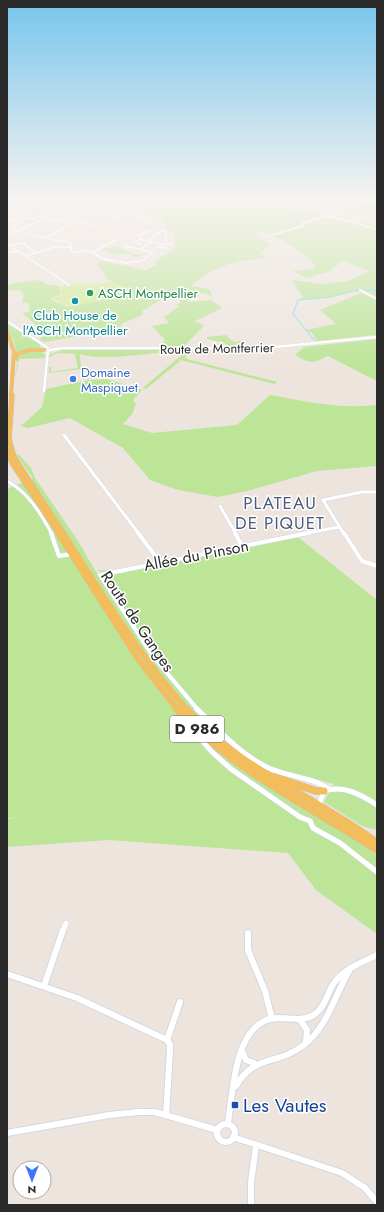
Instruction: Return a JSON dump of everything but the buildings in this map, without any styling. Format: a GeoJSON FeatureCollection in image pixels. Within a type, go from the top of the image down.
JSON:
{"type":"FeatureCollection","features":[{"type":"Feature","properties":{"kind":"main road","name":"Route de Ganges"},"geometry":{"type":"LineString","coordinates":[[7,331],[14,349],[9,439],[14,457],[124,629],[160,679],[193,717],[223,744],[268,776],[357,828],[377,843]]}},
{"type":"Feature","properties":{"kind":"main road"},"geometry":{"type":"LineString","coordinates":[[7,338],[11,360],[7,412]]}},
{"type":"Feature","properties":{"kind":"main road"},"geometry":{"type":"LineString","coordinates":[[12,385],[17,354],[31,350],[47,350]]}},
{"type":"Feature","properties":{"kind":"main road","name":"Route de Ganges"},"geometry":{"type":"LineString","coordinates":[[7,450],[12,463],[119,631],[168,698],[194,726],[226,754],[247,769],[344,827],[377,850]]}},
{"type":"Feature","properties":{"kind":"main road"},"geometry":{"type":"LineString","coordinates":[[268,776],[316,792],[327,790]]}},
{"type":"Feature","properties":{"kind":"main road"},"geometry":{"type":"LineString","coordinates":[[357,828],[377,839]]}},
{"type":"Feature","properties":{"kind":"street"},"geometry":{"type":"LineString","coordinates":[[27,257],[69,285]]}},
{"type":"Feature","properties":{"kind":"street"},"geometry":{"type":"LineString","coordinates":[[100,257],[104,259],[127,263],[141,261],[149,257]]}},
{"type":"Feature","properties":{"kind":"street"},"geometry":{"type":"LineString","coordinates":[[360,290],[377,299]]}},
{"type":"Feature","properties":{"kind":"street"},"geometry":{"type":"LineString","coordinates":[[7,321],[44,345],[47,350],[44,391]]}},
{"type":"Feature","properties":{"kind":"street","name":"Route de Montferrier"},"geometry":{"type":"LineString","coordinates":[[47,350],[264,348],[377,337]]}},
{"type":"Feature","properties":{"kind":"street"},"geometry":{"type":"LineString","coordinates":[[64,435],[160,562]]}},
{"type":"Feature","properties":{"kind":"street"},"geometry":{"type":"LineString","coordinates":[[7,481],[14,484],[31,502],[56,542],[59,556],[71,554]]}},
{"type":"Feature","properties":{"kind":"street"},"geometry":{"type":"LineString","coordinates":[[377,492],[362,492],[323,500],[362,561],[377,566]]}},
{"type":"Feature","properties":{"kind":"street"},"geometry":{"type":"LineString","coordinates":[[220,506],[242,546]]}},
{"type":"Feature","properties":{"kind":"street","name":"Allée du Pinson"},"geometry":{"type":"LineString","coordinates":[[327,790],[322,784],[282,774],[266,767],[234,744],[198,711],[168,677],[140,641],[100,575],[339,527]]}},
{"type":"Feature","properties":{"kind":"street"},"geometry":{"type":"LineString","coordinates":[[168,698],[181,716],[214,754],[255,788],[291,809],[303,820],[310,821]]}},
{"type":"Feature","properties":{"kind":"street"},"geometry":{"type":"LineString","coordinates":[[320,802],[327,790],[338,787],[377,805]]}},
{"type":"Feature","properties":{"kind":"street"},"geometry":{"type":"LineString","coordinates":[[313,814],[310,821],[313,828],[340,843],[377,872]]}},
{"type":"Feature","properties":{"kind":"street"},"geometry":{"type":"LineString","coordinates":[[44,986],[66,924]]}},
{"type":"Feature","properties":{"kind":"street"},"geometry":{"type":"LineString","coordinates":[[248,933],[248,950],[265,991],[272,1019]]}},
{"type":"Feature","properties":{"kind":"street"},"geometry":{"type":"LineString","coordinates":[[228,1123],[241,1048],[252,1028],[264,1021],[272,1019],[300,1020],[311,1016],[320,1010],[326,1002],[333,985],[350,969],[377,955]]}},
{"type":"Feature","properties":{"kind":"street"},"geometry":{"type":"LineString","coordinates":[[241,1048],[246,1060],[250,1063],[257,1063],[275,1060],[286,1056],[306,1044],[324,1022],[350,969]]}},
{"type":"Feature","properties":{"kind":"street"},"geometry":{"type":"LineString","coordinates":[[7,974],[77,998],[167,1040],[170,1045],[170,1050],[166,1115]]}},
{"type":"Feature","properties":{"kind":"street"},"geometry":{"type":"LineString","coordinates":[[167,1040],[171,1032],[175,1012],[180,1002]]}},
{"type":"Feature","properties":{"kind":"street"},"geometry":{"type":"LineString","coordinates":[[300,1020],[306,1030],[306,1044]]}},
{"type":"Feature","properties":{"kind":"street"},"geometry":{"type":"LineString","coordinates":[[234,1090],[243,1072],[257,1063]]}},
{"type":"Feature","properties":{"kind":"street"},"geometry":{"type":"LineString","coordinates":[[7,1133],[109,1115],[139,1112],[155,1112],[217,1130]]}},
{"type":"Feature","properties":{"kind":"street"},"geometry":{"type":"LineString","coordinates":[[228,1123],[233,1129],[233,1137],[229,1142],[224,1143],[218,1137],[217,1130],[221,1124],[228,1123]]}},
{"type":"Feature","properties":{"kind":"street"},"geometry":{"type":"LineString","coordinates":[[233,1137],[256,1146],[342,1173],[365,1188],[377,1202]]}},
{"type":"Feature","properties":{"kind":"street"},"geometry":{"type":"LineString","coordinates":[[252,1205],[252,1167],[256,1146]]}},
{"type":"Feature","properties":{"kind":"green space"},"geometry":{"type":"Polygon","coordinates":[[[163,257],[268,257],[245,260],[218,268],[191,286],[209,289],[212,296],[204,293],[188,294],[188,302],[211,300],[222,308],[195,321],[204,326],[184,346],[160,346],[165,340],[152,326],[169,323],[164,317],[180,306],[176,305],[180,303],[179,298],[181,298],[171,297],[166,298],[142,311],[142,315],[121,324],[121,326],[115,329],[45,342],[40,340],[41,337],[69,334],[38,327],[22,313],[29,312],[30,308],[28,303],[22,303],[24,295],[21,291],[7,291],[7,286],[14,283],[39,280],[48,285],[60,286],[61,294],[50,299],[67,307],[99,301],[129,290],[105,278],[105,274],[97,265],[100,261],[145,271],[157,264],[154,262],[163,257]]]}},
{"type":"Feature","properties":{"kind":"green space"},"geometry":{"type":"Polygon","coordinates":[[[308,257],[377,257],[377,335],[317,341],[312,333],[305,330],[336,324],[320,310],[361,293],[357,290],[329,298],[297,299],[303,297],[293,280],[321,284],[347,281],[370,271],[343,261],[328,272],[306,278],[293,271],[316,268],[308,257]]]}},
{"type":"Feature","properties":{"kind":"green space","name":"ASCH Montpellier"},"geometry":{"type":"Polygon","coordinates":[[[111,282],[129,289],[98,301],[68,307],[52,298],[62,295],[61,287],[79,283],[84,285],[111,282]]]}},
{"type":"Feature","properties":{"kind":"green space"},"geometry":{"type":"Polygon","coordinates":[[[7,324],[38,343],[41,347],[40,349],[16,355],[14,341],[7,324]]]}},
{"type":"Feature","properties":{"kind":"green space"},"geometry":{"type":"Polygon","coordinates":[[[226,335],[232,341],[241,341],[242,345],[239,347],[228,347],[225,343],[207,339],[207,337],[226,335]]]}},
{"type":"Feature","properties":{"kind":"green space"},"geometry":{"type":"Polygon","coordinates":[[[377,339],[377,381],[328,356],[312,362],[295,355],[304,347],[377,339]]]}},
{"type":"Feature","properties":{"kind":"green space"},"geometry":{"type":"Polygon","coordinates":[[[63,350],[185,350],[191,352],[185,357],[187,359],[277,382],[275,384],[181,360],[146,389],[143,388],[183,354],[177,352],[114,357],[80,354],[81,369],[49,373],[49,367],[51,367],[51,372],[78,368],[75,354],[57,353],[48,358],[50,354],[63,350]]]}},
{"type":"Feature","properties":{"kind":"green space"},"geometry":{"type":"Polygon","coordinates":[[[29,351],[40,351],[45,354],[45,358],[19,359],[15,379],[18,356],[29,351]]]}},
{"type":"Feature","properties":{"kind":"green space"},"geometry":{"type":"Polygon","coordinates":[[[107,379],[142,390],[133,400],[136,404],[132,414],[123,424],[152,433],[237,425],[270,395],[336,405],[377,405],[377,466],[317,471],[247,491],[218,497],[178,490],[150,480],[123,448],[70,418],[28,428],[21,426],[42,407],[46,389],[88,380],[107,379]]]}},
{"type":"Feature","properties":{"kind":"green space"},"geometry":{"type":"Polygon","coordinates":[[[18,454],[31,468],[35,478],[78,541],[96,572],[102,576],[98,570],[130,571],[157,562],[294,534],[377,600],[377,830],[362,826],[324,802],[334,784],[272,768],[377,856],[377,934],[316,890],[288,853],[109,840],[7,847],[7,819],[19,817],[7,818],[7,489],[33,478],[16,455],[18,454]]]}},
{"type":"Feature","properties":{"kind":"waterway"},"geometry":{"type":"LineString","coordinates":[[315,341],[293,314],[298,300],[330,297],[359,290],[377,290]]}},
{"type":"Feature","properties":{"kind":"place","name":"ASCH Montpellier"},"geometry":{"type":"Point","coordinates":[90,293]}},
{"type":"Feature","properties":{"kind":"place","name":"Club House de l'ASCH Montpellier"},"geometry":{"type":"Point","coordinates":[75,301]}},
{"type":"Feature","properties":{"kind":"place","name":"Domaine Maspiquet"},"geometry":{"type":"Point","coordinates":[73,379]}},
{"type":"Feature","properties":{"kind":"place","name":"Les Vautes"},"geometry":{"type":"Point","coordinates":[235,1105]}},
{"type":"Feature","properties":{"kind":"district","name":"PLATEAU DE PIQUET"},"geometry":{"type":"Point","coordinates":[280,513]}}]}
